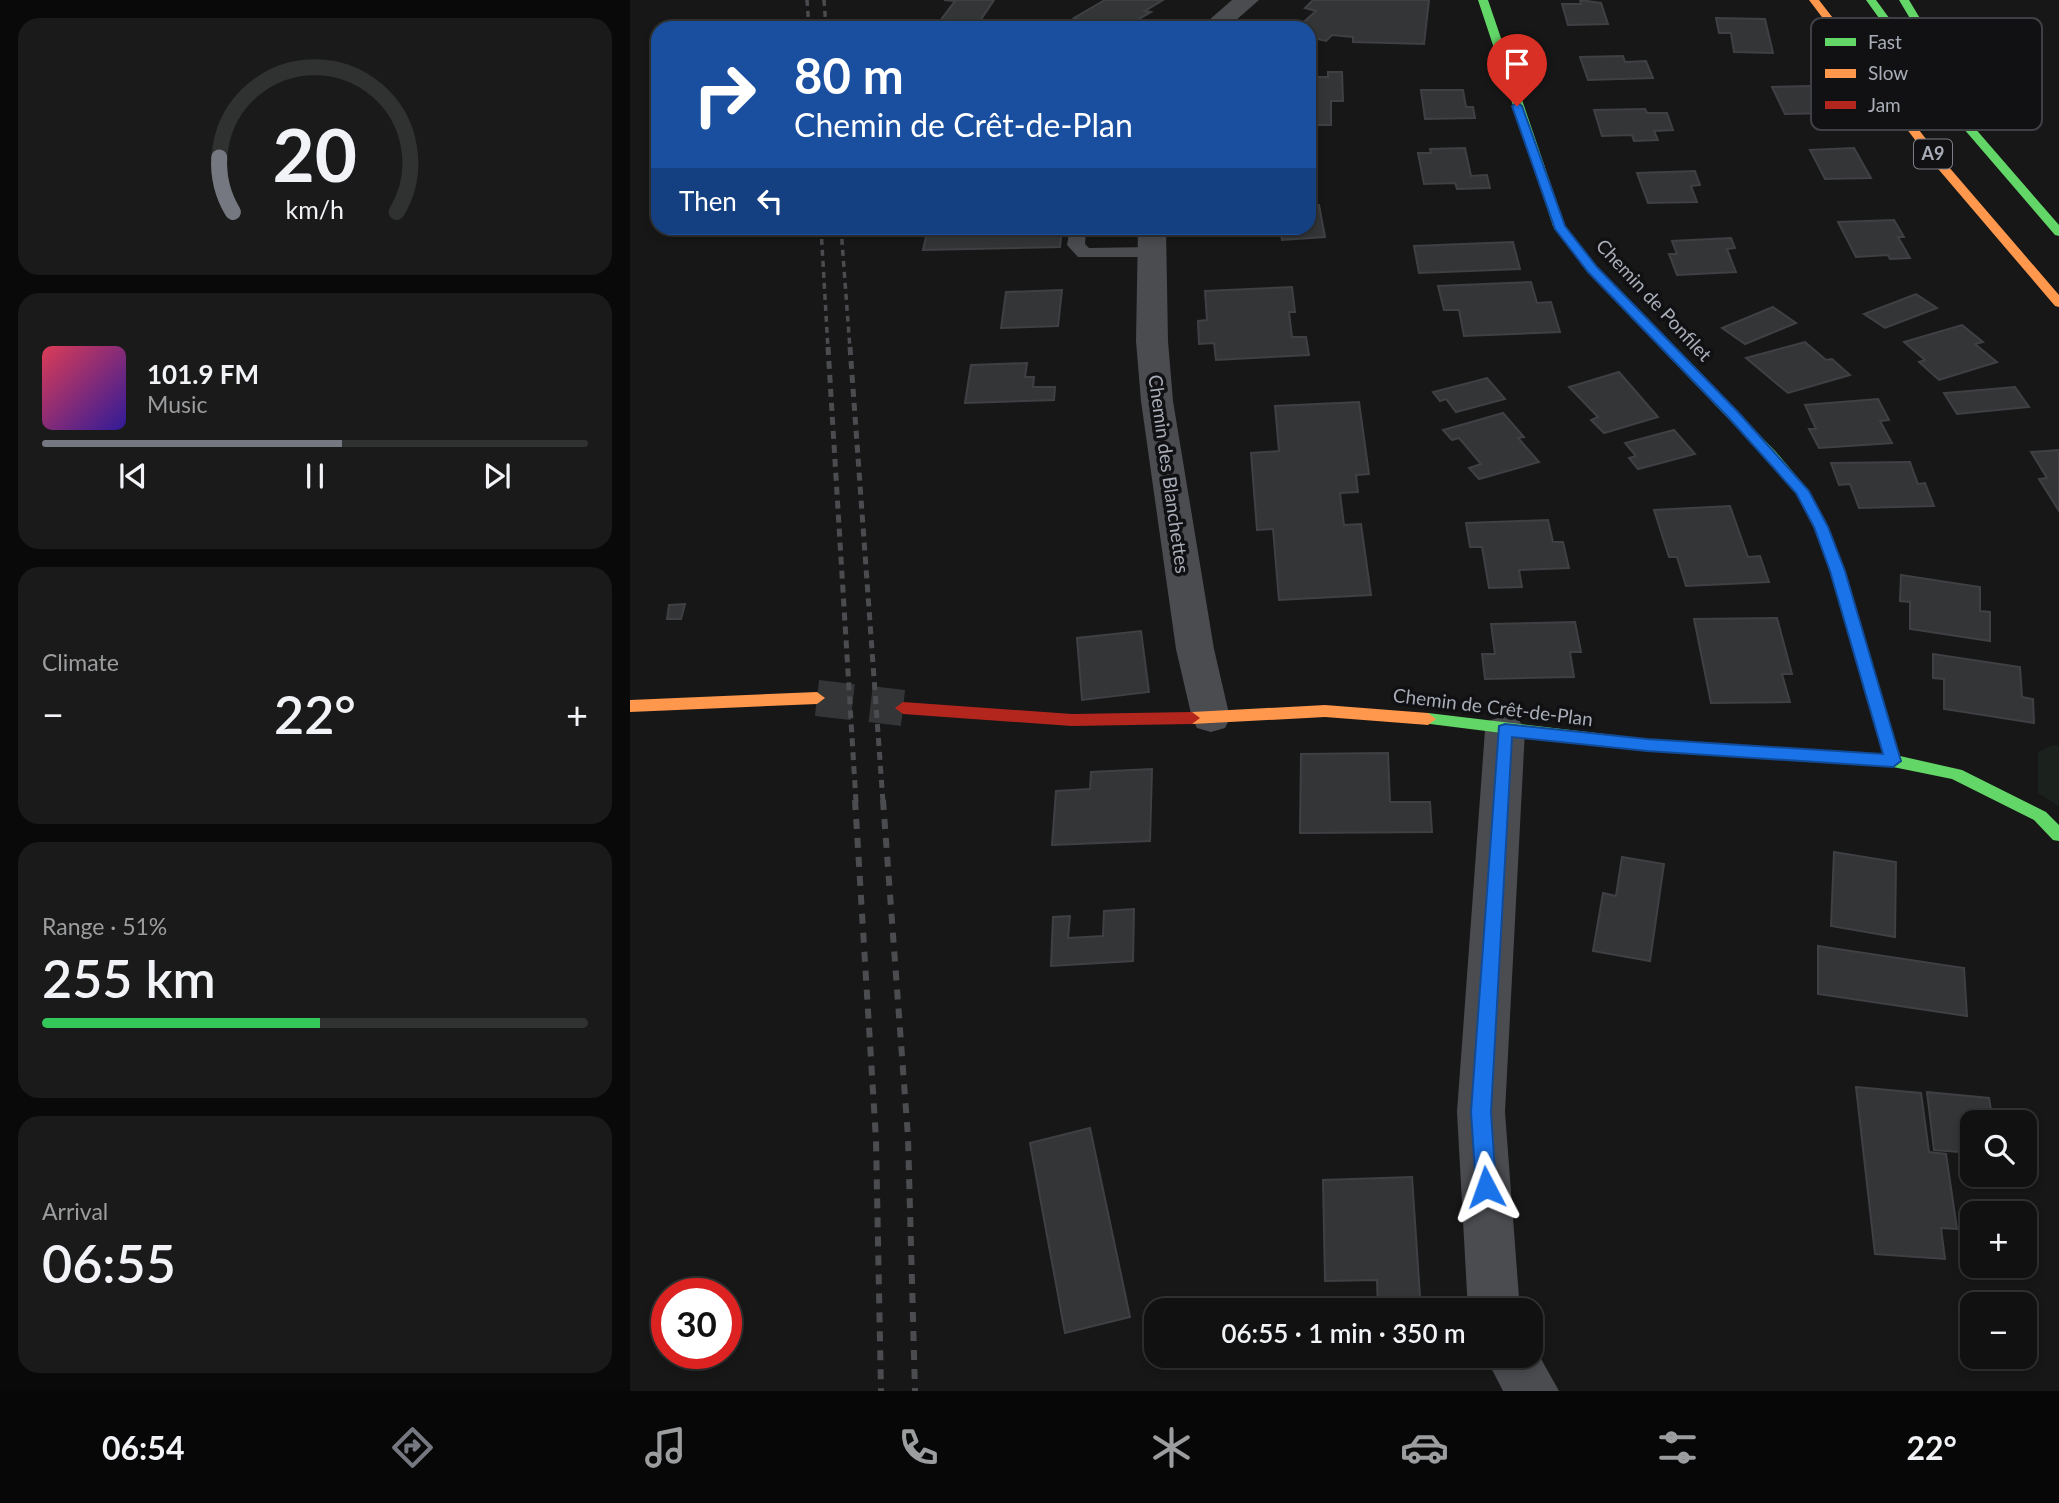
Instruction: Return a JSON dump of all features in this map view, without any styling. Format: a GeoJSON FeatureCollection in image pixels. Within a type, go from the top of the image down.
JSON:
{"type":"FeatureCollection","features":[{"type":"Feature","properties":{"kind":"main road","name":"Chemin de Ponfilet"},"geometry":{"type":"LineString","coordinates":[[1483,0],[1559,226],[1592,269],[1743,425],[1802,491],[1821,527],[1837,571],[1893,761]]}},
{"type":"Feature","properties":{"kind":"main road","name":"A9"},"geometry":{"type":"LineString","coordinates":[[1815,0],[1827,18]]}},
{"type":"Feature","properties":{"kind":"main road","name":"A9"},"geometry":{"type":"LineString","coordinates":[[1871,0],[1884,18]]}},
{"type":"Feature","properties":{"kind":"main road"},"geometry":{"type":"LineString","coordinates":[[1904,0],[1915,18]]}},
{"type":"Feature","properties":{"kind":"main road","name":"A9"},"geometry":{"type":"LineString","coordinates":[[1913,130],[1967,198],[2059,303]]}},
{"type":"Feature","properties":{"kind":"main road","name":"A9"},"geometry":{"type":"LineString","coordinates":[[1968,130],[2059,232]]}},
{"type":"Feature","properties":{"kind":"main road"},"geometry":{"type":"LineString","coordinates":[[1989,130],[2059,226]]}},
{"type":"Feature","properties":{"kind":"main road"},"geometry":{"type":"LineString","coordinates":[[630,706],[817,698]]}},
{"type":"Feature","properties":{"kind":"main road","name":"Chemin de Crêt-de-Plan"},"geometry":{"type":"LineString","coordinates":[[903,708],[1072,720],[1211,718],[1325,712],[1399,716],[1647,745],[1893,761],[1956,774],[2040,816],[2059,835]]}},
{"type":"Feature","properties":{"kind":"street"},"geometry":{"type":"LineString","coordinates":[[1221,21],[1247,0]]}},
{"type":"Feature","properties":{"kind":"street","name":"Chemin des Blanchettes"},"geometry":{"type":"LineString","coordinates":[[1151,240],[1152,341],[1157,401],[1195,649],[1211,718]]}},
{"type":"Feature","properties":{"kind":"street"},"geometry":{"type":"LineString","coordinates":[[1493,1298],[1481,1112],[1505,730]]}},
{"type":"Feature","properties":{"kind":"street"},"geometry":{"type":"LineString","coordinates":[[1518,1368],[1532,1391]]}},
{"type":"Feature","properties":{"kind":"lane"},"geometry":{"type":"LineString","coordinates":[[1077,235],[1076,245],[1084,253],[1151,240]]}},
{"type":"Feature","properties":{"kind":"shaded area"},"geometry":{"type":"Polygon","coordinates":[[[2054,745],[2059,746],[2059,806],[2038,793],[2038,752],[2054,745]]]}},
{"type":"Feature","properties":{"kind":"building"},"geometry":{"type":"Polygon","coordinates":[[[944,0],[994,0],[980,21],[940,21],[955,1],[944,0]]]}},
{"type":"Feature","properties":{"kind":"building"},"geometry":{"type":"Polygon","coordinates":[[[1105,0],[1163,0],[1145,11],[1151,12],[1135,21],[1083,21],[1074,18],[1105,0]]]}},
{"type":"Feature","properties":{"kind":"building"},"geometry":{"type":"Polygon","coordinates":[[[1313,0],[1429,0],[1424,44],[1353,42],[1353,37],[1332,35],[1326,41],[1316,39],[1316,21],[1305,21],[1316,11],[1305,8],[1313,0]]]}},
{"type":"Feature","properties":{"kind":"building"},"geometry":{"type":"Polygon","coordinates":[[[1580,0],[1601,3],[1608,24],[1568,25],[1562,4],[1581,4],[1580,0]]]}},
{"type":"Feature","properties":{"kind":"building"},"geometry":{"type":"Polygon","coordinates":[[[1716,18],[1765,19],[1773,53],[1734,52],[1731,33],[1719,33],[1716,18]]]}},
{"type":"Feature","properties":{"kind":"building"},"geometry":{"type":"Polygon","coordinates":[[[1623,56],[1625,62],[1646,61],[1653,78],[1588,80],[1580,57],[1623,56]]]}},
{"type":"Feature","properties":{"kind":"building"},"geometry":{"type":"Polygon","coordinates":[[[1328,72],[1342,72],[1343,101],[1331,101],[1331,125],[1316,125],[1316,77],[1328,77],[1328,72]]]}},
{"type":"Feature","properties":{"kind":"building"},"geometry":{"type":"Polygon","coordinates":[[[1810,86],[1811,113],[1785,114],[1772,87],[1810,86]]]}},
{"type":"Feature","properties":{"kind":"building"},"geometry":{"type":"Polygon","coordinates":[[[1421,90],[1463,90],[1466,107],[1473,107],[1475,118],[1425,119],[1421,90]]]}},
{"type":"Feature","properties":{"kind":"building"},"geometry":{"type":"Polygon","coordinates":[[[1645,109],[1647,113],[1667,113],[1673,130],[1654,131],[1658,140],[1634,141],[1632,135],[1602,136],[1594,110],[1645,109]]]}},
{"type":"Feature","properties":{"kind":"building"},"geometry":{"type":"Polygon","coordinates":[[[1465,148],[1471,176],[1487,175],[1490,188],[1457,189],[1455,183],[1424,184],[1418,153],[1431,153],[1430,149],[1465,148]]]}},
{"type":"Feature","properties":{"kind":"building"},"geometry":{"type":"Polygon","coordinates":[[[1854,148],[1871,178],[1825,179],[1810,150],[1854,148]]]}},
{"type":"Feature","properties":{"kind":"building"},"geometry":{"type":"Polygon","coordinates":[[[1695,171],[1700,185],[1691,186],[1697,202],[1648,203],[1637,173],[1695,171]]]}},
{"type":"Feature","properties":{"kind":"building"},"geometry":{"type":"Polygon","coordinates":[[[1316,205],[1319,205],[1325,237],[1282,240],[1281,235],[1316,235],[1316,205]]]}},
{"type":"Feature","properties":{"kind":"building"},"geometry":{"type":"Polygon","coordinates":[[[1894,220],[1904,237],[1898,237],[1910,258],[1890,259],[1888,255],[1856,257],[1838,222],[1894,220]]]}},
{"type":"Feature","properties":{"kind":"building"},"geometry":{"type":"Polygon","coordinates":[[[926,235],[1061,235],[1060,247],[923,250],[926,235]]]}},
{"type":"Feature","properties":{"kind":"building"},"geometry":{"type":"Polygon","coordinates":[[[1731,238],[1735,248],[1727,249],[1736,272],[1677,275],[1669,254],[1677,254],[1672,241],[1731,238]]]}},
{"type":"Feature","properties":{"kind":"building"},"geometry":{"type":"Polygon","coordinates":[[[1513,242],[1520,269],[1419,273],[1414,246],[1513,242]]]}},
{"type":"Feature","properties":{"kind":"building"},"geometry":{"type":"Polygon","coordinates":[[[1531,282],[1537,303],[1551,302],[1560,332],[1464,336],[1459,310],[1444,310],[1438,286],[1531,282]]]}},
{"type":"Feature","properties":{"kind":"building"},"geometry":{"type":"Polygon","coordinates":[[[1292,287],[1295,312],[1289,312],[1292,337],[1306,337],[1309,355],[1216,360],[1214,343],[1199,344],[1198,321],[1207,320],[1205,291],[1292,287]]]}},
{"type":"Feature","properties":{"kind":"building"},"geometry":{"type":"Polygon","coordinates":[[[1062,290],[1058,326],[1001,328],[1006,292],[1062,290]]]}},
{"type":"Feature","properties":{"kind":"building"},"geometry":{"type":"Polygon","coordinates":[[[1916,294],[1937,308],[1885,328],[1864,314],[1916,294]]]}},
{"type":"Feature","properties":{"kind":"building"},"geometry":{"type":"Polygon","coordinates":[[[1773,307],[1796,323],[1745,344],[1722,328],[1773,307]]]}},
{"type":"Feature","properties":{"kind":"building"},"geometry":{"type":"Polygon","coordinates":[[[1962,325],[1983,342],[1975,344],[1997,362],[1939,380],[1919,362],[1925,360],[1904,342],[1962,325]]]}},
{"type":"Feature","properties":{"kind":"building"},"geometry":{"type":"Polygon","coordinates":[[[1805,342],[1826,360],[1832,359],[1850,375],[1788,393],[1746,358],[1805,342]]]}},
{"type":"Feature","properties":{"kind":"building"},"geometry":{"type":"Polygon","coordinates":[[[1027,363],[1025,377],[1034,377],[1033,387],[1055,387],[1054,400],[965,403],[971,365],[1027,363]]]}},
{"type":"Feature","properties":{"kind":"building"},"geometry":{"type":"Polygon","coordinates":[[[1619,372],[1658,417],[1604,433],[1591,420],[1598,417],[1569,387],[1619,372]]]}},
{"type":"Feature","properties":{"kind":"building"},"geometry":{"type":"Polygon","coordinates":[[[1487,378],[1505,399],[1456,412],[1446,399],[1440,401],[1433,392],[1487,378]]]}},
{"type":"Feature","properties":{"kind":"building"},"geometry":{"type":"Polygon","coordinates":[[[2015,387],[2029,407],[1957,414],[1944,393],[2015,387]]]}},
{"type":"Feature","properties":{"kind":"building"},"geometry":{"type":"Polygon","coordinates":[[[1878,399],[1889,420],[1880,421],[1892,443],[1819,448],[1809,429],[1816,429],[1805,405],[1878,399]]]}},
{"type":"Feature","properties":{"kind":"building"},"geometry":{"type":"Polygon","coordinates":[[[1359,402],[1369,474],[1356,475],[1358,492],[1340,493],[1344,525],[1361,524],[1371,595],[1279,600],[1273,529],[1257,530],[1251,453],[1279,451],[1275,406],[1359,402]]]}},
{"type":"Feature","properties":{"kind":"building"},"geometry":{"type":"Polygon","coordinates":[[[1503,413],[1524,437],[1518,438],[1539,462],[1479,479],[1469,468],[1481,464],[1459,438],[1452,440],[1443,430],[1503,413]]]}},
{"type":"Feature","properties":{"kind":"building"},"geometry":{"type":"Polygon","coordinates":[[[1674,430],[1695,454],[1638,469],[1629,458],[1636,456],[1625,443],[1674,430]]]}},
{"type":"Feature","properties":{"kind":"building"},"geometry":{"type":"Polygon","coordinates":[[[2059,450],[2059,511],[2039,479],[2047,478],[2031,452],[2059,450]]]}},
{"type":"Feature","properties":{"kind":"building"},"geometry":{"type":"Polygon","coordinates":[[[1910,462],[1918,484],[1925,483],[1934,506],[1859,508],[1850,484],[1839,485],[1831,463],[1910,462]]]}},
{"type":"Feature","properties":{"kind":"building"},"geometry":{"type":"Polygon","coordinates":[[[1730,506],[1748,557],[1760,556],[1769,582],[1686,586],[1677,557],[1669,557],[1654,510],[1730,506]]]}},
{"type":"Feature","properties":{"kind":"building"},"geometry":{"type":"Polygon","coordinates":[[[1548,520],[1553,542],[1563,542],[1569,568],[1519,570],[1522,587],[1489,588],[1482,547],[1470,547],[1466,523],[1548,520]]]}},
{"type":"Feature","properties":{"kind":"building"},"geometry":{"type":"Polygon","coordinates":[[[1901,575],[1980,587],[1980,611],[1990,612],[1990,641],[1910,629],[1910,602],[1900,601],[1901,575]]]}},
{"type":"Feature","properties":{"kind":"building"},"geometry":{"type":"Polygon","coordinates":[[[685,604],[681,619],[667,619],[669,605],[685,604]]]}},
{"type":"Feature","properties":{"kind":"building"},"geometry":{"type":"Polygon","coordinates":[[[1777,618],[1792,674],[1782,674],[1790,702],[1711,703],[1694,619],[1777,618]]]}},
{"type":"Feature","properties":{"kind":"building"},"geometry":{"type":"Polygon","coordinates":[[[1575,622],[1581,652],[1570,652],[1574,677],[1485,679],[1482,654],[1495,654],[1491,624],[1575,622]]]}},
{"type":"Feature","properties":{"kind":"building"},"geometry":{"type":"Polygon","coordinates":[[[1141,631],[1149,692],[1082,700],[1077,638],[1141,631]]]}},
{"type":"Feature","properties":{"kind":"building"},"geometry":{"type":"Polygon","coordinates":[[[1933,654],[2020,667],[2022,697],[2033,699],[2034,723],[1944,709],[1944,679],[1933,678],[1933,654]]]}},
{"type":"Feature","properties":{"kind":"building"},"geometry":{"type":"Polygon","coordinates":[[[1388,753],[1390,802],[1430,802],[1432,832],[1300,833],[1301,754],[1388,753]]]}},
{"type":"Feature","properties":{"kind":"building"},"geometry":{"type":"Polygon","coordinates":[[[1152,769],[1150,841],[1052,845],[1056,791],[1090,789],[1091,772],[1152,769]]]}},
{"type":"Feature","properties":{"kind":"building"},"geometry":{"type":"Polygon","coordinates":[[[1834,852],[1896,862],[1895,937],[1831,926],[1834,852]]]}},
{"type":"Feature","properties":{"kind":"building"},"geometry":{"type":"Polygon","coordinates":[[[1622,857],[1664,864],[1650,961],[1593,951],[1603,893],[1616,896],[1622,857]]]}},
{"type":"Feature","properties":{"kind":"building"},"geometry":{"type":"Polygon","coordinates":[[[1134,909],[1133,961],[1051,966],[1053,917],[1070,916],[1068,938],[1103,936],[1104,911],[1134,909]]]}},
{"type":"Feature","properties":{"kind":"building"},"geometry":{"type":"Polygon","coordinates":[[[1818,946],[1964,968],[1967,1016],[1818,994],[1818,946]]]}},
{"type":"Feature","properties":{"kind":"building"},"geometry":{"type":"Polygon","coordinates":[[[1856,1087],[1921,1093],[1929,1152],[1946,1154],[1957,1229],[1941,1228],[1945,1259],[1875,1254],[1856,1087]]]}},
{"type":"Feature","properties":{"kind":"building"},"geometry":{"type":"Polygon","coordinates":[[[1927,1092],[1989,1098],[1991,1110],[1960,1110],[1960,1152],[1934,1150],[1927,1092]]]}},
{"type":"Feature","properties":{"kind":"building"},"geometry":{"type":"Polygon","coordinates":[[[1090,1128],[1130,1317],[1065,1333],[1030,1143],[1090,1128]]]}},
{"type":"Feature","properties":{"kind":"building"},"geometry":{"type":"Polygon","coordinates":[[[1412,1177],[1420,1298],[1378,1298],[1377,1280],[1325,1281],[1323,1180],[1412,1177]]]}},
{"type":"Feature","properties":{"kind":"tunnel"},"geometry":{"type":"LineString","coordinates":[[817,698],[903,708]]}},
{"type":"Feature","properties":{"kind":"railway"},"geometry":{"type":"LineString","coordinates":[[807,0],[808,21]]}},
{"type":"Feature","properties":{"kind":"railway"},"geometry":{"type":"LineString","coordinates":[[824,0],[826,21]]}},
{"type":"Feature","properties":{"kind":"railway"},"geometry":{"type":"LineString","coordinates":[[821,235],[828,349]]}},
{"type":"Feature","properties":{"kind":"railway"},"geometry":{"type":"LineString","coordinates":[[842,235],[850,349]]}},
{"type":"Feature","properties":{"kind":"railway"},"geometry":{"type":"LineString","coordinates":[[828,347],[856,802]]}},
{"type":"Feature","properties":{"kind":"railway"},"geometry":{"type":"LineString","coordinates":[[850,347],[883,802]]}},
{"type":"Feature","properties":{"kind":"railway"},"geometry":{"type":"LineString","coordinates":[[855,800],[876,1140],[881,1391]]}},
{"type":"Feature","properties":{"kind":"railway"},"geometry":{"type":"LineString","coordinates":[[883,800],[908,1137],[915,1391]]}},
{"type":"Feature","properties":{"kind":"traffic: fast"},"geometry":{"type":"LineString","coordinates":[[1483,0],[1559,226],[1592,269],[1771,455],[1802,491],[1821,528],[1837,571],[1893,761]]}},
{"type":"Feature","properties":{"kind":"traffic: fast"},"geometry":{"type":"LineString","coordinates":[[1871,0],[1884,18]]}},
{"type":"Feature","properties":{"kind":"traffic: fast"},"geometry":{"type":"LineString","coordinates":[[1904,0],[1915,18]]}},
{"type":"Feature","properties":{"kind":"traffic: fast"},"geometry":{"type":"LineString","coordinates":[[1971,130],[2059,232]]}},
{"type":"Feature","properties":{"kind":"traffic: fast"},"geometry":{"type":"LineString","coordinates":[[1428,719],[1647,745],[1893,761],[1956,774],[2040,816],[2059,835]]}},
{"type":"Feature","properties":{"kind":"traffic: slow"},"geometry":{"type":"LineString","coordinates":[[1814,0],[1827,18]]}},
{"type":"Feature","properties":{"kind":"traffic: slow"},"geometry":{"type":"LineString","coordinates":[[1913,130],[2059,303]]}},
{"type":"Feature","properties":{"kind":"traffic: slow"},"geometry":{"type":"LineString","coordinates":[[630,706],[817,698]]}},
{"type":"Feature","properties":{"kind":"traffic: slow"},"geometry":{"type":"LineString","coordinates":[[1192,718],[1325,711],[1428,719]]}},
{"type":"Feature","properties":{"kind":"traffic: jam"},"geometry":{"type":"LineString","coordinates":[[903,708],[1072,720],[1192,718]]}},
{"type":"Feature","properties":{"kind":"route"},"geometry":{"type":"LineString","coordinates":[[1486,1187],[1481,1112],[1505,730],[1647,745],[1810,758],[1893,761],[1837,571],[1821,527],[1802,491],[1676,354],[1592,269],[1559,226],[1517,106]]}}]}
